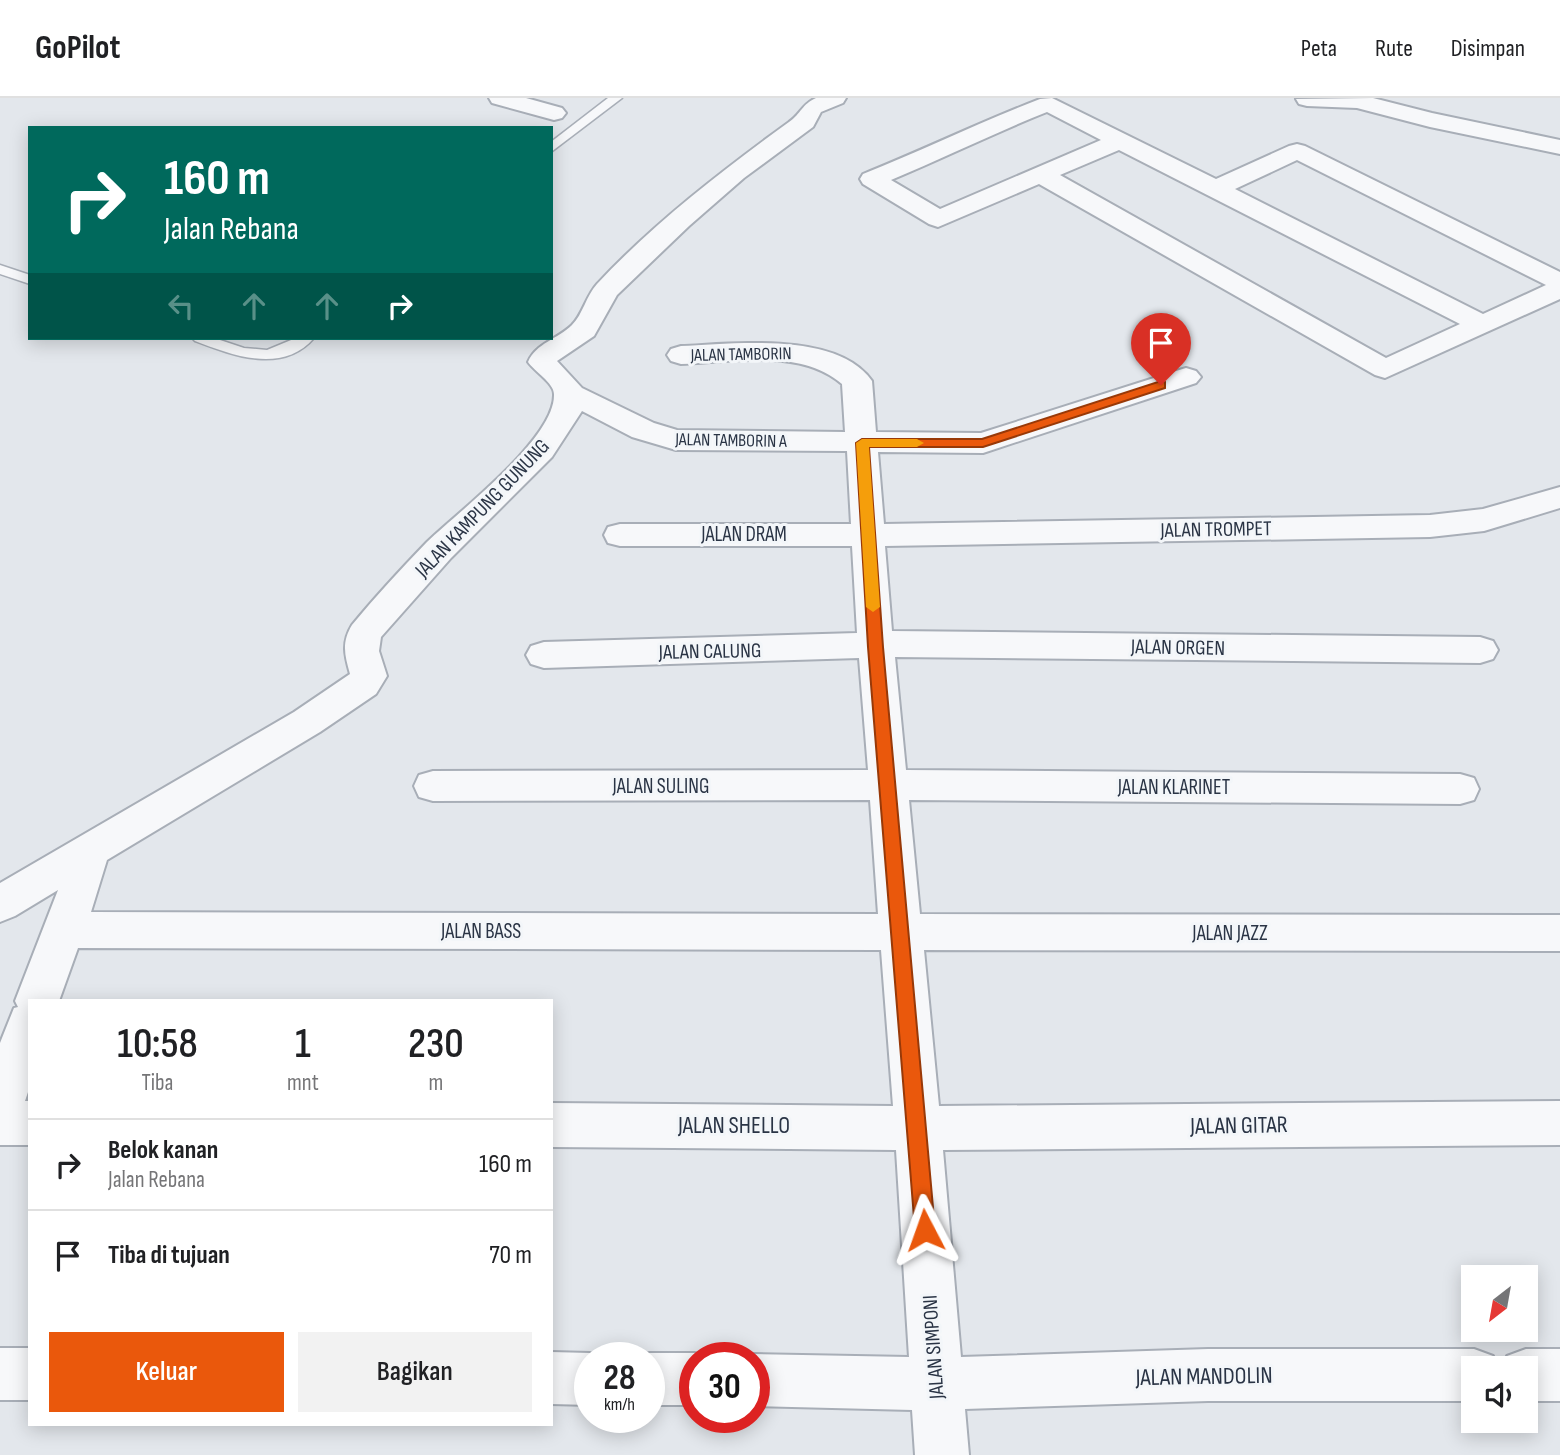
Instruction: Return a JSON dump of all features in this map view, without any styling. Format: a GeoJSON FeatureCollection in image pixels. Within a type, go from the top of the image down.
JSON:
{"type":"FeatureCollection","features":[{"type":"Feature","properties":{"kind":"street"},"geometry":{"type":"LineString","coordinates":[[500,98],[545,121],[573,98]]}},
{"type":"Feature","properties":{"kind":"street"},"geometry":{"type":"LineString","coordinates":[[569,393],[564,383],[542,362],[544,357],[578,336],[605,290],[680,221],[735,173],[804,122],[812,108],[835,98]]}},
{"type":"Feature","properties":{"kind":"street"},"geometry":{"type":"LineString","coordinates":[[1307,99],[1358,99],[1430,120],[1560,146]]}},
{"type":"Feature","properties":{"kind":"street"},"geometry":{"type":"LineString","coordinates":[[1119,141],[938,219],[872,179],[933,154],[969,135],[1048,104],[1481,324]]}},
{"type":"Feature","properties":{"kind":"street"},"geometry":{"type":"LineString","coordinates":[[1215,189],[1297,150],[1560,282]]}},
{"type":"Feature","properties":{"kind":"street"},"geometry":{"type":"LineString","coordinates":[[1041,175],[1385,369],[1560,289]]}},
{"type":"Feature","properties":{"kind":"street","name":"JALAN TAMBORIN"},"geometry":{"type":"LineString","coordinates":[[681,355],[803,354],[835,364],[849,371],[858,382],[862,443]]}},
{"type":"Feature","properties":{"kind":"street","name":"JALAN TAMBORIN A"},"geometry":{"type":"LineString","coordinates":[[569,393],[643,430],[676,440],[983,443],[1186,377]]}},
{"type":"Feature","properties":{"kind":"street","name":"JALAN KAMPUNG GUNUNG"},"geometry":{"type":"LineString","coordinates":[[89,854],[307,722],[363,684],[369,676],[362,651],[364,634],[450,539],[536,456],[566,415],[569,393]]}},
{"type":"Feature","properties":{"kind":"street","name":"JALAN SIMPONI"},"geometry":{"type":"LineString","coordinates":[[862,443],[876,647],[918,1128],[942,1455]]}},
{"type":"Feature","properties":{"kind":"street","name":"JALAN TROMPET"},"geometry":{"type":"LineString","coordinates":[[869,535],[1430,526],[1484,520],[1560,497]]}},
{"type":"Feature","properties":{"kind":"street","name":"JALAN DRAM"},"geometry":{"type":"LineString","coordinates":[[620,535],[869,535]]}},
{"type":"Feature","properties":{"kind":"street","name":"JALAN ORGEN"},"geometry":{"type":"LineString","coordinates":[[876,647],[904,644],[1480,650]]}},
{"type":"Feature","properties":{"kind":"street","name":"JALAN CALUNG"},"geometry":{"type":"LineString","coordinates":[[544,655],[876,647]]}},
{"type":"Feature","properties":{"kind":"street","name":"JALAN SULING"},"geometry":{"type":"LineString","coordinates":[[433,786],[888,785]]}},
{"type":"Feature","properties":{"kind":"street","name":"JALAN KLARINET"},"geometry":{"type":"LineString","coordinates":[[888,785],[1460,789]]}},
{"type":"Feature","properties":{"kind":"street"},"geometry":{"type":"LineString","coordinates":[[0,904],[89,854]]}},
{"type":"Feature","properties":{"kind":"street"},"geometry":{"type":"LineString","coordinates":[[38,999],[80,886],[89,854]]}},
{"type":"Feature","properties":{"kind":"street","name":"JALAN BASS"},"geometry":{"type":"LineString","coordinates":[[63,930],[899,933]]}},
{"type":"Feature","properties":{"kind":"street","name":"JALAN JAZZ"},"geometry":{"type":"LineString","coordinates":[[899,933],[1560,933]]}},
{"type":"Feature","properties":{"kind":"street"},"geometry":{"type":"LineString","coordinates":[[0,1105],[28,1028]]}},
{"type":"Feature","properties":{"kind":"street"},"geometry":{"type":"LineString","coordinates":[[0,1123],[28,1123]]}},
{"type":"Feature","properties":{"kind":"street","name":"JALAN GITAR"},"geometry":{"type":"LineString","coordinates":[[918,1128],[1560,1124]]}},
{"type":"Feature","properties":{"kind":"street","name":"JALAN SHELLO"},"geometry":{"type":"LineString","coordinates":[[553,1125],[918,1128]]}},
{"type":"Feature","properties":{"kind":"street"},"geometry":{"type":"LineString","coordinates":[[0,1374],[28,1374]]}},
{"type":"Feature","properties":{"kind":"street","name":"JALAN MANDOLIN"},"geometry":{"type":"LineString","coordinates":[[770,1380],[935,1384],[1208,1375],[1461,1375]]}},
{"type":"Feature","properties":{"kind":"street"},"geometry":{"type":"LineString","coordinates":[[1538,1375],[1560,1375]]}},
{"type":"Feature","properties":{"kind":"street"},"geometry":{"type":"LineString","coordinates":[[553,1378],[574,1378]]}},
{"type":"Feature","properties":{"kind":"lane"},"geometry":{"type":"LineString","coordinates":[[553,146],[616,98]]}},
{"type":"Feature","properties":{"kind":"lane"},"geometry":{"type":"LineString","coordinates":[[0,270],[28,279]]}},
{"type":"Feature","properties":{"kind":"lane"},"geometry":{"type":"LineString","coordinates":[[206,340],[257,357],[277,354],[304,340]]}},
{"type":"Feature","properties":{"kind":"slow traffic"},"geometry":{"type":"LineString","coordinates":[[873,607],[862,443],[917,443]]}},
{"type":"Feature","properties":{"kind":"route"},"geometry":{"type":"LineString","coordinates":[[925,1230],[876,647],[862,443],[983,443],[1161,385]]}}]}
